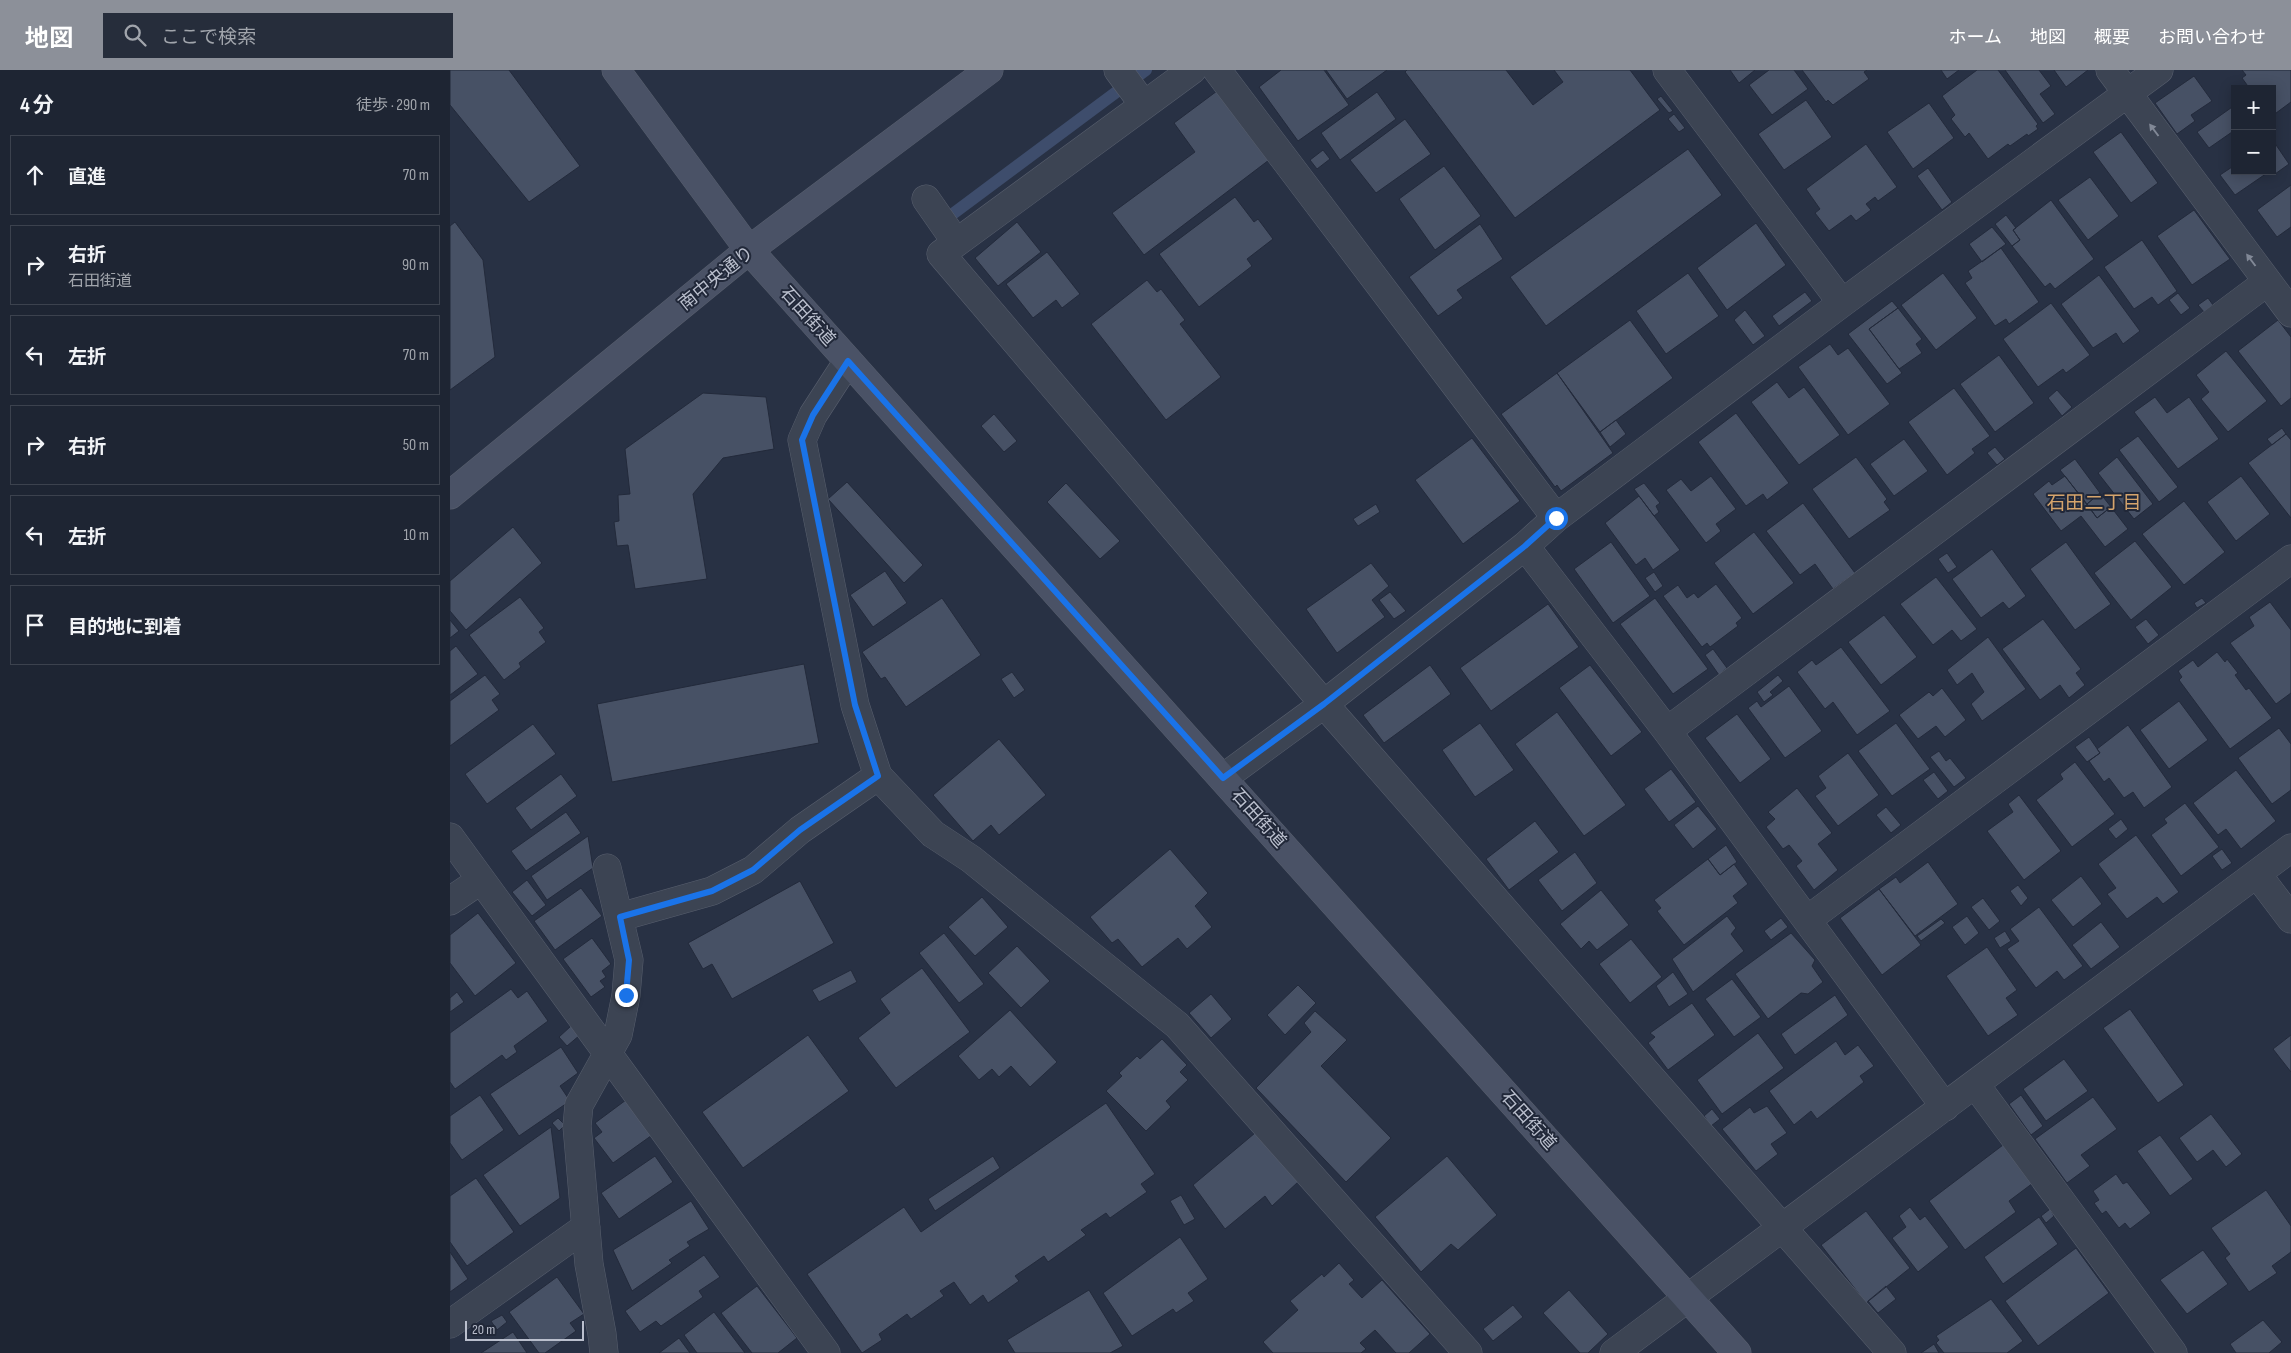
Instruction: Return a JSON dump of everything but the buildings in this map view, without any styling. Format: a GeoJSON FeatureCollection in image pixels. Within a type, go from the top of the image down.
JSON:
{"type":"FeatureCollection","features":[{"type":"Feature","properties":{"kind":"street","name":"石田街道"},"geometry":{"type":"LineString","coordinates":[[616,70],[749,250],[1737,1353]]}},
{"type":"Feature","properties":{"kind":"street","name":"南中央通り"},"geometry":{"type":"LineString","coordinates":[[450,495],[749,250],[989,70]]}},
{"type":"Feature","properties":{"kind":"street"},"geometry":{"type":"LineString","coordinates":[[1118,70],[1144,105]]}},
{"type":"Feature","properties":{"kind":"street"},"geometry":{"type":"LineString","coordinates":[[1192,70],[941,254],[1324,704],[1892,1353]]}},
{"type":"Feature","properties":{"kind":"street"},"geometry":{"type":"LineString","coordinates":[[1217,70],[1556,518]]}},
{"type":"Feature","properties":{"kind":"street"},"geometry":{"type":"LineString","coordinates":[[1667,70],[1842,303]]}},
{"type":"Feature","properties":{"kind":"street"},"geometry":{"type":"LineString","coordinates":[[2110,70],[2291,313]]}},
{"type":"Feature","properties":{"kind":"street"},"geometry":{"type":"LineString","coordinates":[[1223,778],[1324,704],[1525,546],[1556,518],[1842,303],[2159,70]]}},
{"type":"Feature","properties":{"kind":"street"},"geometry":{"type":"LineString","coordinates":[[926,199],[956,242]]}},
{"type":"Feature","properties":{"kind":"street"},"geometry":{"type":"LineString","coordinates":[[1667,731],[2267,282]]}},
{"type":"Feature","properties":{"kind":"street"},"geometry":{"type":"LineString","coordinates":[[848,361],[813,415],[802,440],[855,705],[878,776],[933,834],[971,858],[1177,1025],[1468,1353]]}},
{"type":"Feature","properties":{"kind":"street"},"geometry":{"type":"LineString","coordinates":[[1525,546],[1667,731],[1945,1107]]}},
{"type":"Feature","properties":{"kind":"street"},"geometry":{"type":"LineString","coordinates":[[1807,920],[2291,559]]}},
{"type":"Feature","properties":{"kind":"street"},"geometry":{"type":"LineString","coordinates":[[620,917],[712,891],[753,870],[800,830],[878,776]]}},
{"type":"Feature","properties":{"kind":"street"},"geometry":{"type":"LineString","coordinates":[[450,837],[826,1353]]}},
{"type":"Feature","properties":{"kind":"street"},"geometry":{"type":"LineString","coordinates":[[1614,1353],[2291,848]]}},
{"type":"Feature","properties":{"kind":"street"},"geometry":{"type":"LineString","coordinates":[[604,1353],[589,1264],[577,1126],[579,1105],[618,1035],[626,995],[629,960],[607,868]]}},
{"type":"Feature","properties":{"kind":"street"},"geometry":{"type":"LineString","coordinates":[[2257,874],[2291,919]]}},
{"type":"Feature","properties":{"kind":"street"},"geometry":{"type":"LineString","coordinates":[[450,901],[481,880]]}},
{"type":"Feature","properties":{"kind":"street"},"geometry":{"type":"LineString","coordinates":[[1975,1084],[2173,1353]]}},
{"type":"Feature","properties":{"kind":"street"},"geometry":{"type":"LineString","coordinates":[[450,1324],[586,1226]]}},
{"type":"Feature","properties":{"kind":"waterway"},"geometry":{"type":"LineString","coordinates":[[954,213],[1146,70]]}},
{"type":"Feature","properties":{"kind":"district","name":"石田二丁目"},"geometry":{"type":"Point","coordinates":[2094,502]}},
{"type":"Feature","properties":{"kind":"route"},"geometry":{"type":"LineString","coordinates":[[626,995],[629,960],[620,917],[712,891],[753,870],[800,830],[878,776],[855,705],[802,440],[813,415],[848,361],[1223,778],[1324,704],[1525,546],[1556,518]]}}]}
